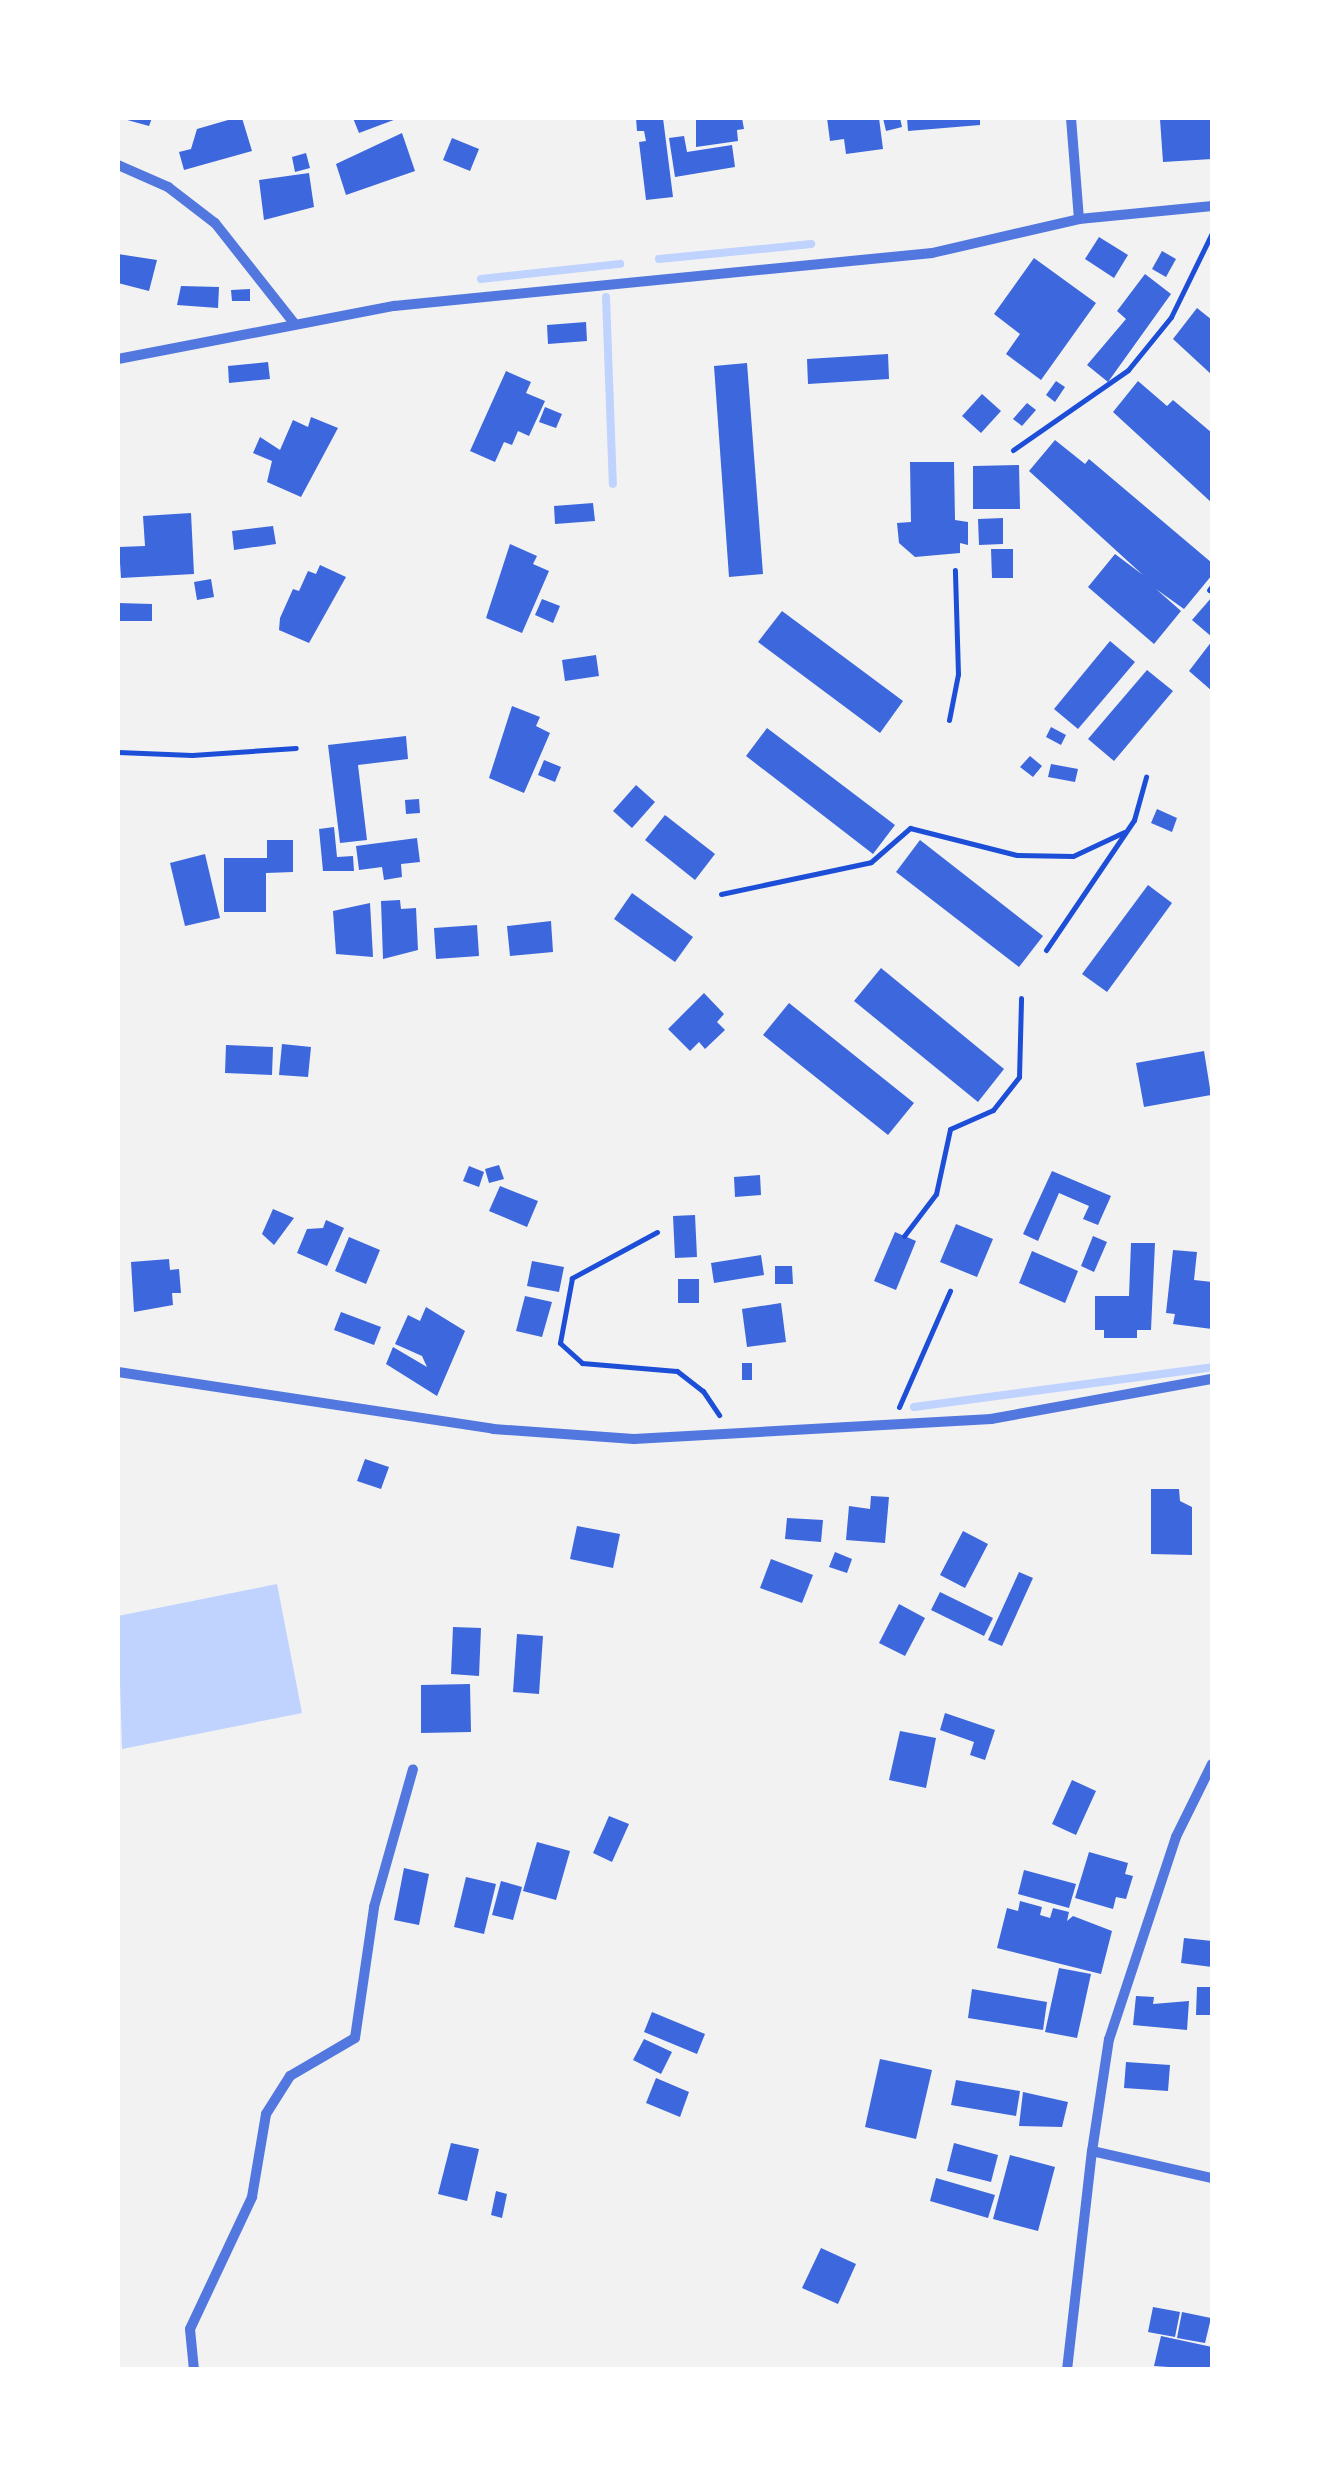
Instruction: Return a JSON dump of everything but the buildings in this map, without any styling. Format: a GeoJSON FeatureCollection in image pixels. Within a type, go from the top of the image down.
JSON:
{"type":"FeatureCollection","features":[{"type":"Feature","properties":{"kind":"street"},"geometry":{"type":"LineString","coordinates":[[1071,118],[1079,219]]}},
{"type":"Feature","properties":{"kind":"street"},"geometry":{"type":"LineString","coordinates":[[118,165],[168,187],[215,223],[294,324]]}},
{"type":"Feature","properties":{"kind":"street"},"geometry":{"type":"LineString","coordinates":[[118,360],[294,324],[605,282],[932,253],[1079,219],[1212,206]]}},
{"type":"Feature","properties":{"kind":"street"},"geometry":{"type":"LineString","coordinates":[[118,1372],[494,1429],[634,1439],[991,1418],[1212,1379]]}},
{"type":"Feature","properties":{"kind":"street"},"geometry":{"type":"LineString","coordinates":[[1068,2370],[1092,2151],[1109,2039],[1176,1836],[1212,1764]]}},
{"type":"Feature","properties":{"kind":"street"},"geometry":{"type":"LineString","coordinates":[[194,2370],[190,2329],[252,2198],[266,2114],[290,2076],[355,2038],[374,1906],[413,1769]]}},
{"type":"Feature","properties":{"kind":"street"},"geometry":{"type":"LineString","coordinates":[[1092,2151],[1212,2178]]}},
{"type":"Feature","properties":{"kind":"path"},"geometry":{"type":"LineString","coordinates":[[1013,450],[1128,370],[1172,317],[1212,233]]}},
{"type":"Feature","properties":{"kind":"path"},"geometry":{"type":"LineString","coordinates":[[949,720],[958,674],[955,570]]}},
{"type":"Feature","properties":{"kind":"path"},"geometry":{"type":"LineString","coordinates":[[118,752],[192,755],[296,748]]}},
{"type":"Feature","properties":{"kind":"path"},"geometry":{"type":"LineString","coordinates":[[1046,950],[1124,832],[1146,777]]}},
{"type":"Feature","properties":{"kind":"path"},"geometry":{"type":"LineString","coordinates":[[722,894],[871,862],[910,828],[1036,855],[1073,856],[1124,832]]}},
{"type":"Feature","properties":{"kind":"path"},"geometry":{"type":"LineString","coordinates":[[904,1236],[936,1194],[950,1129],[993,1110],[1019,1077],[1021,998]]}},
{"type":"Feature","properties":{"kind":"path"},"geometry":{"type":"LineString","coordinates":[[657,1232],[572,1278],[560,1344],[582,1363],[677,1371],[703,1391],[732,1435]]}},
{"type":"Feature","properties":{"kind":"path"},"geometry":{"type":"LineString","coordinates":[[891,1426],[950,1291]]}},
{"type":"Feature","properties":{"kind":"water"},"geometry":{"type":"Polygon","coordinates":[[[277,1584],[302,1713],[122,1749],[118,1616],[277,1584]]]}},
{"type":"Feature","properties":{"kind":"waterway"},"geometry":{"type":"LineString","coordinates":[[659,259],[811,244]]}},
{"type":"Feature","properties":{"kind":"waterway"},"geometry":{"type":"LineString","coordinates":[[481,279],[620,264]]}},
{"type":"Feature","properties":{"kind":"waterway"},"geometry":{"type":"LineString","coordinates":[[606,297],[613,484]]}},
{"type":"Feature","properties":{"kind":"waterway"},"geometry":{"type":"LineString","coordinates":[[914,1407],[1212,1367]]}}]}
